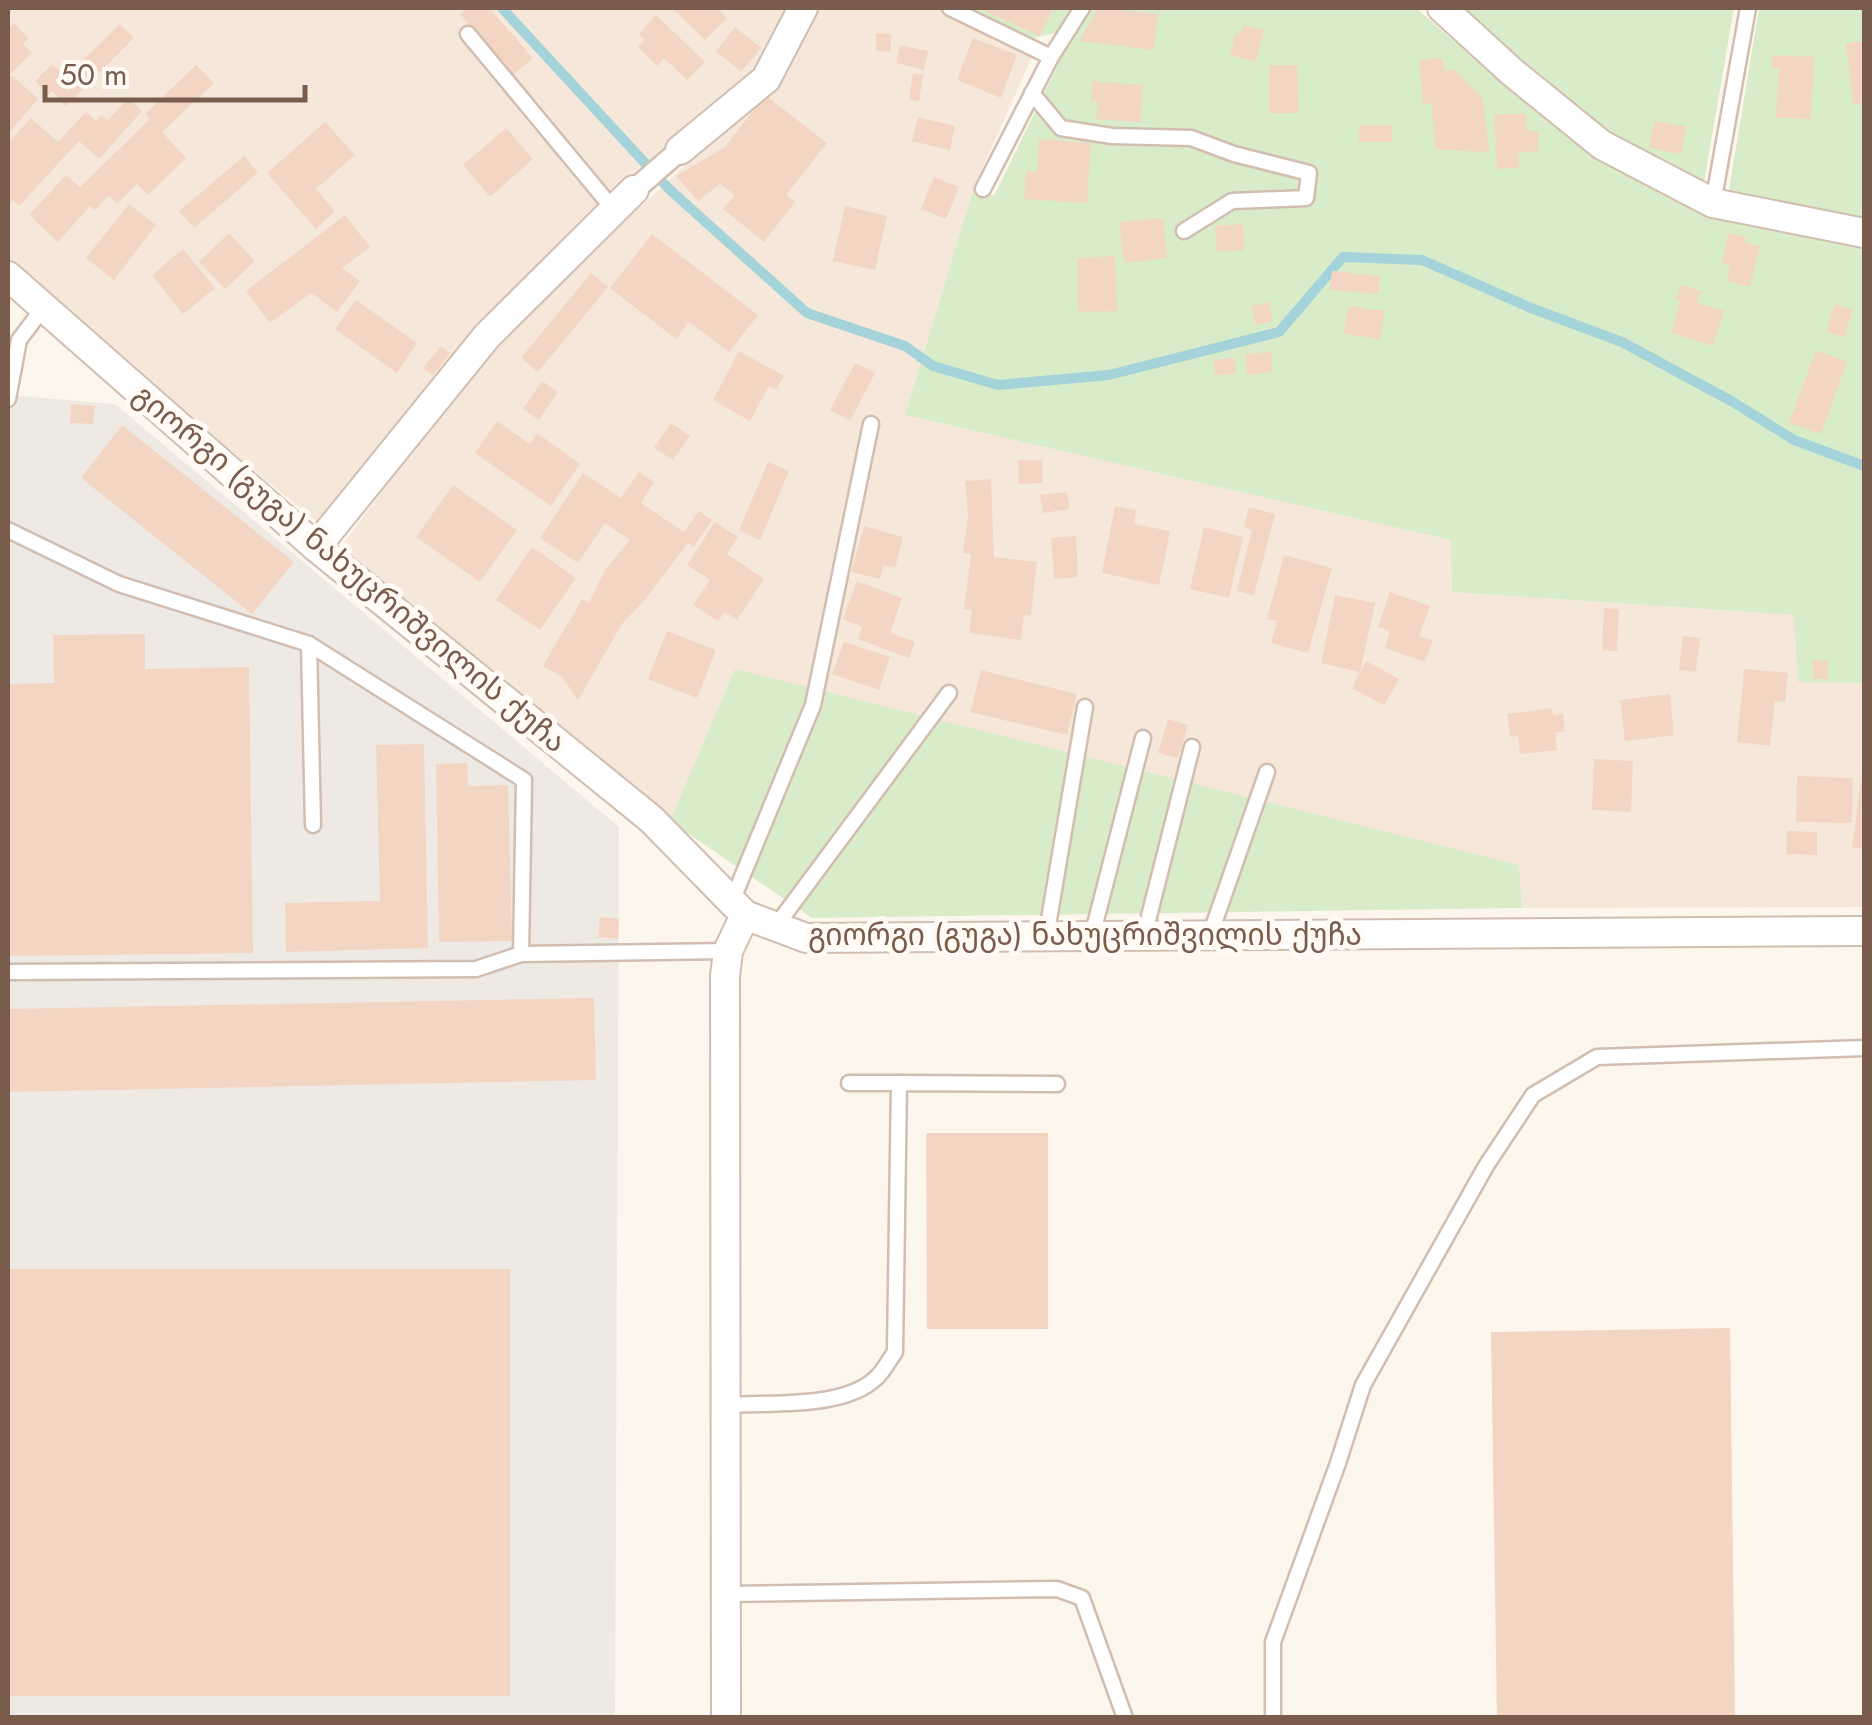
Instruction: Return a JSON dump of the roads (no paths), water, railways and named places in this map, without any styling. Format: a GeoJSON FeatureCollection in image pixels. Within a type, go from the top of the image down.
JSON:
{"type":"FeatureCollection","features":[{"type":"Feature","properties":{"kind":"street"},"geometry":{"type":"LineString","coordinates":[[316,547],[488,336],[624,200],[766,79],[802,8]]}},
{"type":"Feature","properties":{"kind":"street"},"geometry":{"type":"LineString","coordinates":[[1442,8],[1512,72],[1602,144],[1713,202],[1864,233]]}},
{"type":"Feature","properties":{"kind":"street","name":"გიორგი (გუგა) ნახუცრიშვილის ქუჩა"},"geometry":{"type":"LineString","coordinates":[[8,276],[316,547],[652,818],[738,908],[806,938],[1864,931]]}},
{"type":"Feature","properties":{"kind":"street"},"geometry":{"type":"LineString","coordinates":[[726,1718],[725,976],[738,908]]}},
{"type":"Feature","properties":{"kind":"lane"},"geometry":{"type":"LineString","coordinates":[[950,8],[1051,56]]}},
{"type":"Feature","properties":{"kind":"lane"},"geometry":{"type":"LineString","coordinates":[[982,189],[1051,56],[1082,8]]}},
{"type":"Feature","properties":{"kind":"lane"},"geometry":{"type":"LineString","coordinates":[[1713,202],[1748,8]]}},
{"type":"Feature","properties":{"kind":"lane"},"geometry":{"type":"LineString","coordinates":[[468,34],[624,200]]}},
{"type":"Feature","properties":{"kind":"lane"},"geometry":{"type":"LineString","coordinates":[[1032,94],[1060,128],[1112,136],[1190,138],[1309,173],[1306,198],[1232,201],[1184,231]]}},
{"type":"Feature","properties":{"kind":"lane"},"geometry":{"type":"LineString","coordinates":[[8,399],[19,340],[44,306]]}},
{"type":"Feature","properties":{"kind":"lane"},"geometry":{"type":"LineString","coordinates":[[738,908],[813,705],[871,424]]}},
{"type":"Feature","properties":{"kind":"lane"},"geometry":{"type":"LineString","coordinates":[[8,530],[119,584],[309,644],[524,780],[521,954]]}},
{"type":"Feature","properties":{"kind":"lane"},"geometry":{"type":"LineString","coordinates":[[309,644],[314,824]]}},
{"type":"Feature","properties":{"kind":"lane"},"geometry":{"type":"LineString","coordinates":[[776,926],[949,693]]}},
{"type":"Feature","properties":{"kind":"lane"},"geometry":{"type":"LineString","coordinates":[[1046,937],[1086,707]]}},
{"type":"Feature","properties":{"kind":"lane"},"geometry":{"type":"LineString","coordinates":[[1092,936],[1142,738]]}},
{"type":"Feature","properties":{"kind":"lane"},"geometry":{"type":"LineString","coordinates":[[1144,936],[1192,747]]}},
{"type":"Feature","properties":{"kind":"lane"},"geometry":{"type":"LineString","coordinates":[[1210,936],[1267,772]]}},
{"type":"Feature","properties":{"kind":"lane"},"geometry":{"type":"LineString","coordinates":[[8,972],[476,969],[521,954],[728,951]]}},
{"type":"Feature","properties":{"kind":"lane"},"geometry":{"type":"LineString","coordinates":[[1273,1718],[1272,1642],[1363,1385],[1486,1166],[1533,1095],[1597,1057],[1864,1048]]}},
{"type":"Feature","properties":{"kind":"lane"},"geometry":{"type":"LineString","coordinates":[[849,1083],[1057,1084]]}},
{"type":"Feature","properties":{"kind":"lane"},"geometry":{"type":"LineString","coordinates":[[728,1405],[850,1395],[876,1379],[895,1352],[899,1083]]}},
{"type":"Feature","properties":{"kind":"lane"},"geometry":{"type":"LineString","coordinates":[[726,1594],[1056,1589],[1082,1598],[1125,1718]]}},
{"type":"Feature","properties":{"kind":"waterway"},"geometry":{"type":"LineString","coordinates":[[502,8],[669,189],[807,313],[905,346],[933,366],[998,385],[1109,375],[1279,332],[1343,257],[1422,260],[1531,308],[1622,342],[1794,440],[1864,466]]}}]}
